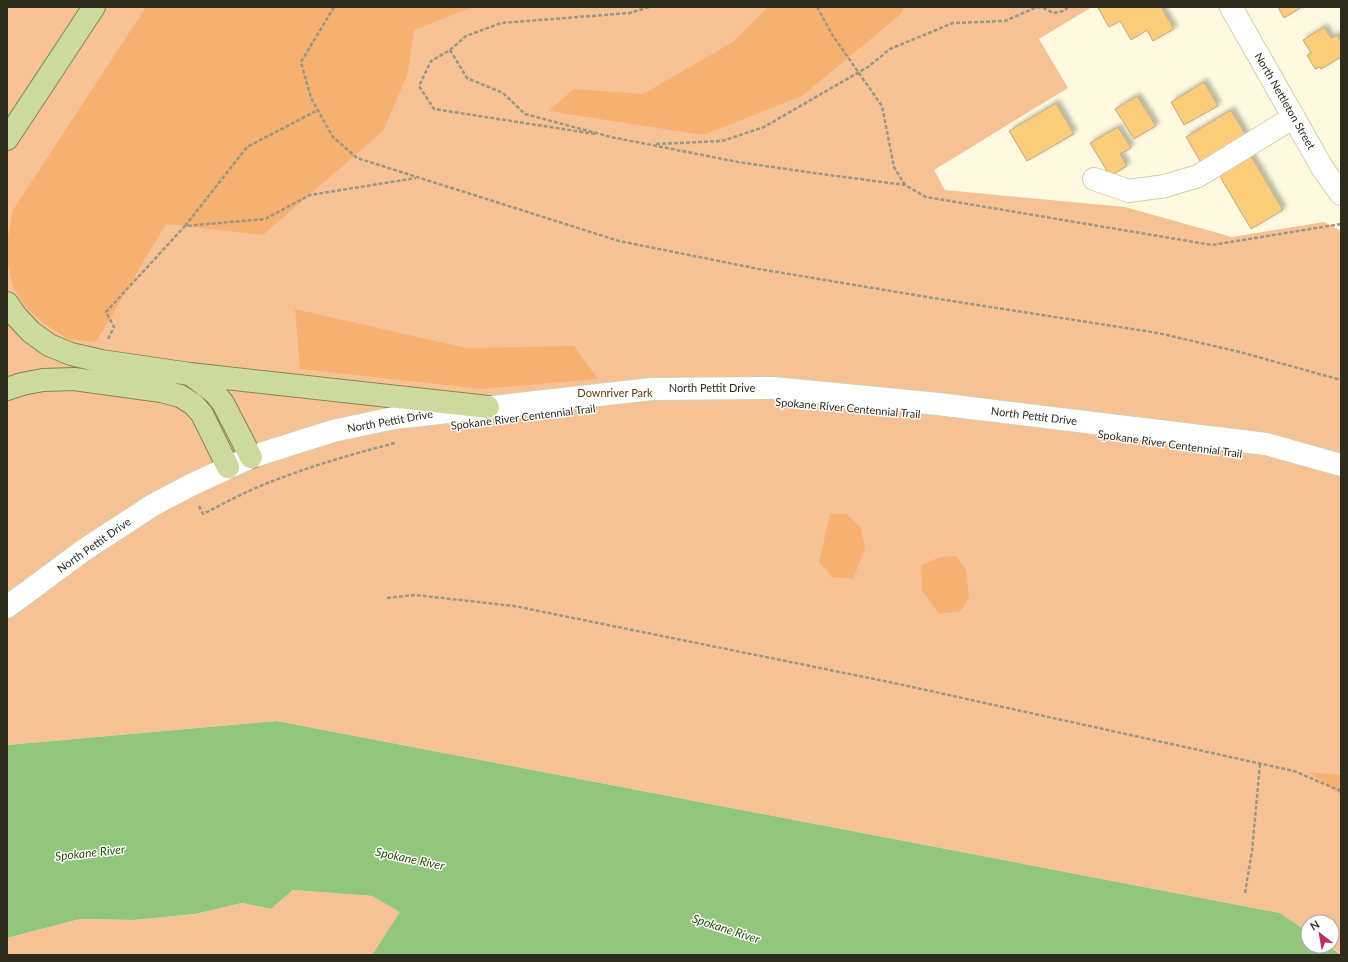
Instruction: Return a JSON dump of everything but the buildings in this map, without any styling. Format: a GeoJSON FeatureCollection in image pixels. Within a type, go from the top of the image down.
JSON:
{"type":"FeatureCollection","features":[{"type":"Feature","properties":{"kind":"main road"},"geometry":{"type":"LineString","coordinates":[[8,138],[94,7]]}},
{"type":"Feature","properties":{"kind":"main road"},"geometry":{"type":"LineString","coordinates":[[7,303],[16,316],[31,332],[50,345],[71,354],[96,360],[190,374],[488,407]]}},
{"type":"Feature","properties":{"kind":"main road"},"geometry":{"type":"LineString","coordinates":[[190,374],[215,393],[223,404],[251,457]]}},
{"type":"Feature","properties":{"kind":"main road"},"geometry":{"type":"LineString","coordinates":[[7,389],[22,384],[43,380],[74,379],[161,391],[180,396],[193,404],[202,414],[228,467]]}},
{"type":"Feature","properties":{"kind":"street","name":"North Nettleton Street"},"geometry":{"type":"LineString","coordinates":[[1231,7],[1323,169],[1341,194]]}},
{"type":"Feature","properties":{"kind":"street"},"geometry":{"type":"LineString","coordinates":[[1094,179],[1129,191],[1165,186],[1198,176],[1294,117]]}},
{"type":"Feature","properties":{"kind":"street","name":"North Pettit Drive"},"geometry":{"type":"LineString","coordinates":[[7,607],[84,550],[153,505],[251,457],[333,431],[394,418],[652,388],[773,388],[938,404],[1266,444],[1341,466]]}},
{"type":"Feature","properties":{"kind":"path"},"geometry":{"type":"LineString","coordinates":[[334,7],[301,62],[311,98],[333,137],[357,158],[618,241],[759,270],[939,300],[1158,333],[1240,352],[1341,380]]}},
{"type":"Feature","properties":{"kind":"path"},"geometry":{"type":"LineString","coordinates":[[649,7],[630,13],[501,23],[466,36],[450,50],[431,61],[419,86],[434,109],[611,137],[746,163],[905,185],[926,197],[1212,245],[1341,224]]}},
{"type":"Feature","properties":{"kind":"path"},"geometry":{"type":"LineString","coordinates":[[817,7],[833,36],[882,106],[894,167],[905,185]]}},
{"type":"Feature","properties":{"kind":"path"},"geometry":{"type":"LineString","coordinates":[[651,145],[722,141],[764,127],[868,67],[890,49],[953,23],[1005,21],[1036,7],[1046,9],[1053,13],[1064,11],[1068,7]]}},
{"type":"Feature","properties":{"kind":"path"},"geometry":{"type":"LineString","coordinates":[[450,50],[467,78],[503,93],[526,114],[611,137]]}},
{"type":"Feature","properties":{"kind":"path"},"geometry":{"type":"LineString","coordinates":[[96,360],[104,349],[114,327],[106,312],[185,226],[247,147],[318,110]]}},
{"type":"Feature","properties":{"kind":"path"},"geometry":{"type":"LineString","coordinates":[[185,226],[265,220],[310,195],[419,178]]}},
{"type":"Feature","properties":{"kind":"path"},"geometry":{"type":"LineString","coordinates":[[199,508],[203,514],[257,487],[303,470],[349,455],[399,442]]}},
{"type":"Feature","properties":{"kind":"path"},"geometry":{"type":"LineString","coordinates":[[387,598],[415,595],[514,606],[894,683],[1294,771],[1341,791]]}},
{"type":"Feature","properties":{"kind":"path"},"geometry":{"type":"LineString","coordinates":[[1245,893],[1252,850],[1260,764]]}},
{"type":"Feature","properties":{"kind":"green space","name":"Downriver Park"},"geometry":{"type":"Polygon","coordinates":[[[7,7],[1092,7],[1039,39],[1068,88],[934,170],[945,190],[1125,207],[1232,237],[1324,222],[1341,231],[1341,954],[1340,914],[1300,914],[1300,927],[1280,913],[277,721],[7,745],[7,7]]]}},
{"type":"Feature","properties":{"kind":"green space"},"geometry":{"type":"Polygon","coordinates":[[[293,890],[372,896],[401,912],[372,955],[7,955],[7,938],[80,919],[134,920],[195,914],[242,903],[271,909],[293,890]]]}},
{"type":"Feature","properties":{"kind":"shaded area"},"geometry":{"type":"Polygon","coordinates":[[[146,7],[473,7],[414,30],[408,73],[383,131],[263,235],[166,224],[96,342],[68,339],[43,323],[27,309],[13,287],[7,260],[7,243],[13,210],[146,7]]]}},
{"type":"Feature","properties":{"kind":"shaded area"},"geometry":{"type":"Polygon","coordinates":[[[768,7],[904,7],[901,14],[802,96],[703,135],[548,111],[574,89],[643,94],[733,42],[768,7]]]}},
{"type":"Feature","properties":{"kind":"shaded area"},"geometry":{"type":"Polygon","coordinates":[[[295,309],[466,348],[574,346],[598,379],[481,389],[300,369],[295,309]]]}},
{"type":"Feature","properties":{"kind":"shaded area"},"geometry":{"type":"Polygon","coordinates":[[[830,514],[846,514],[861,528],[865,549],[853,579],[832,577],[819,562],[830,514]]]}},
{"type":"Feature","properties":{"kind":"shaded area"},"geometry":{"type":"Polygon","coordinates":[[[956,556],[966,570],[969,597],[961,611],[939,614],[922,591],[921,565],[940,557],[956,556]]]}},
{"type":"Feature","properties":{"kind":"shaded area"},"geometry":{"type":"Polygon","coordinates":[[[1309,772],[1341,775],[1341,795],[1309,772]]]}},
{"type":"Feature","properties":{"kind":"water","name":"Spokane River"},"geometry":{"type":"Polygon","coordinates":[[[277,721],[1280,913],[1300,927],[1300,954],[1341,955],[372,955],[400,912],[372,896],[293,890],[271,909],[242,903],[195,914],[134,920],[80,919],[7,938],[7,745],[277,721]]]}}]}
